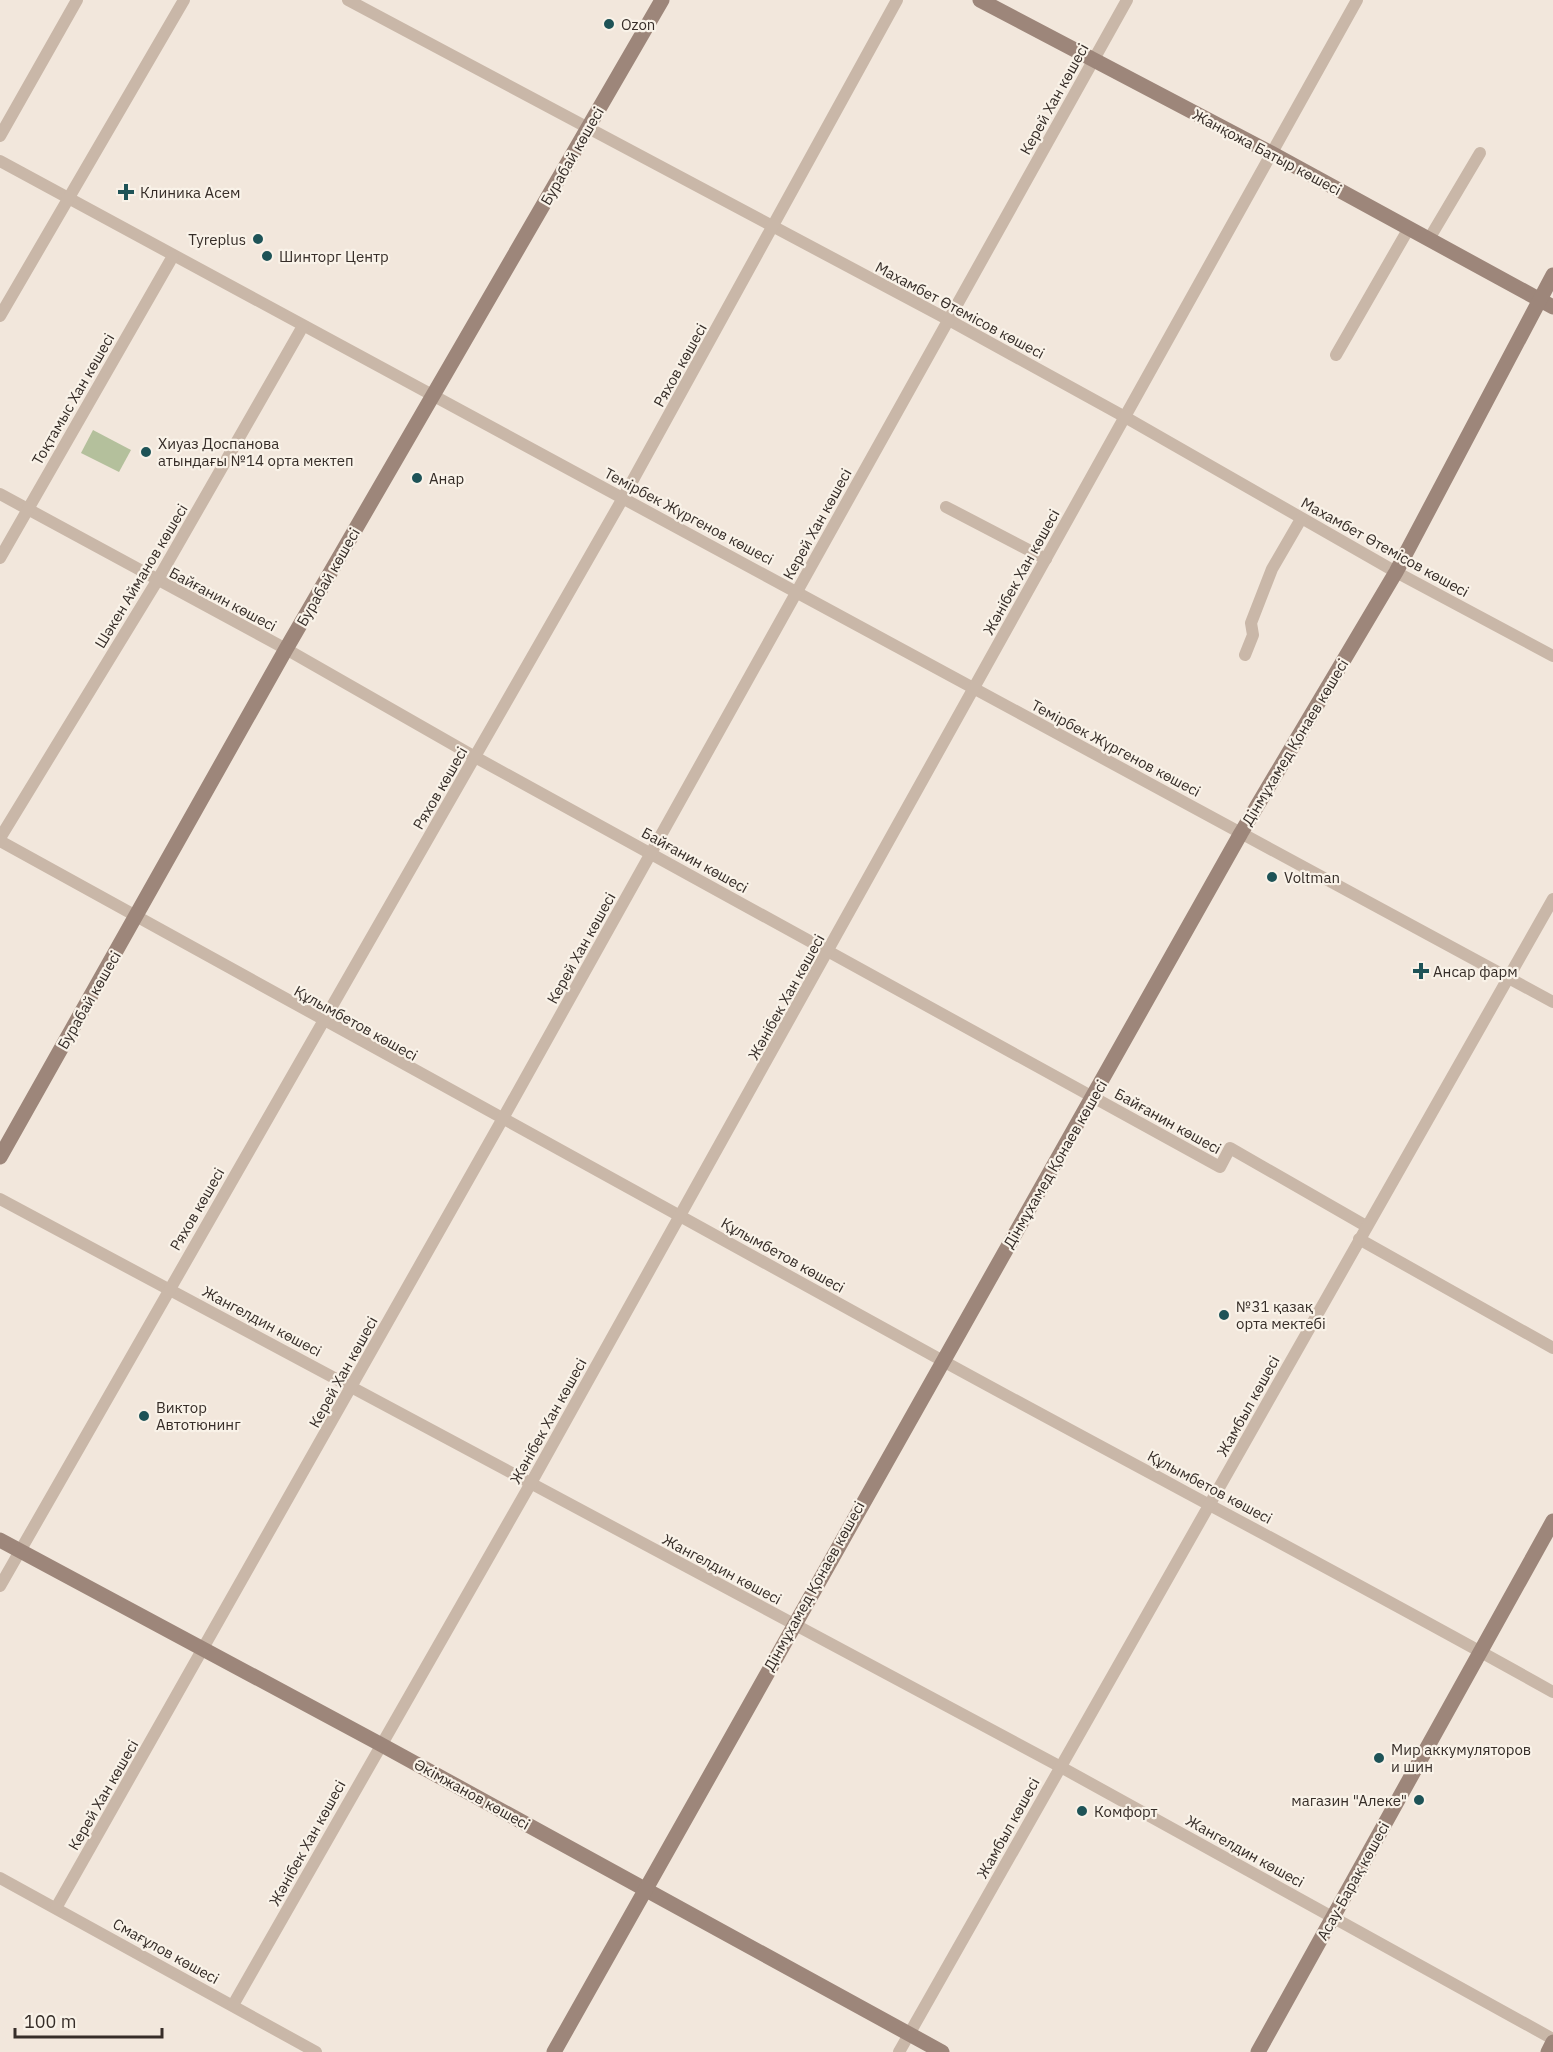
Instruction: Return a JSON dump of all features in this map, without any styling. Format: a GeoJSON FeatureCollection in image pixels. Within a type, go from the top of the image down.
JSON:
{"type":"FeatureCollection","features":[{"type":"Feature","properties":{"kind":"street"},"geometry":{"type":"LineString","coordinates":[[0,136],[77,0]]}},
{"type":"Feature","properties":{"kind":"street"},"geometry":{"type":"LineString","coordinates":[[0,316],[184,0]]}},
{"type":"Feature","properties":{"kind":"street","name":"Махамбет Өтемісов көшесі"},"geometry":{"type":"LineString","coordinates":[[348,0],[947,319],[1125,417],[1396,572],[1553,656]]}},
{"type":"Feature","properties":{"kind":"street","name":"Бурабай көшесі"},"geometry":{"type":"LineString","coordinates":[[0,1157],[286,649],[662,0]]}},
{"type":"Feature","properties":{"kind":"street","name":"Ряхов көшесі"},"geometry":{"type":"LineString","coordinates":[[0,1586],[623,498],[897,0]]}},
{"type":"Feature","properties":{"kind":"street","name":"Жанқожа Батыр көшесі"},"geometry":{"type":"LineString","coordinates":[[980,0],[1271,153],[1553,307]]}},
{"type":"Feature","properties":{"kind":"street","name":"Керей Хан көшесі"},"geometry":{"type":"LineString","coordinates":[[56,1908],[502,1120],[1126,0]]}},
{"type":"Feature","properties":{"kind":"street","name":"Жәнібек Хан көшесі"},"geometry":{"type":"LineString","coordinates":[[233,2005],[531,1483],[1357,0]]}},
{"type":"Feature","properties":{"kind":"street"},"geometry":{"type":"LineString","coordinates":[[1429,239],[1479,153]]}},
{"type":"Feature","properties":{"kind":"street","name":"Темірбек Жүргенов көшесі"},"geometry":{"type":"LineString","coordinates":[[0,161],[1553,1002]]}},
{"type":"Feature","properties":{"kind":"street"},"geometry":{"type":"LineString","coordinates":[[1336,355],[1409,228]]}},
{"type":"Feature","properties":{"kind":"street","name":"Тоқтамыс Хан көшесі"},"geometry":{"type":"LineString","coordinates":[[0,558],[172,256]]}},
{"type":"Feature","properties":{"kind":"street","name":"Дінмұхамед Қонаев көшесі"},"geometry":{"type":"LineString","coordinates":[[554,2052],[793,1624],[1094,1097],[1241,833],[1396,572],[1553,275]]}},
{"type":"Feature","properties":{"kind":"street","name":"Шәкен Айманов көшесі"},"geometry":{"type":"LineString","coordinates":[[0,840],[157,581],[303,326]]}},
{"type":"Feature","properties":{"kind":"street","name":"Байғанин көшесі"},"geometry":{"type":"LineString","coordinates":[[0,494],[286,649],[475,757],[1220,1167],[1230,1148],[1366,1226]]}},
{"type":"Feature","properties":{"kind":"street"},"geometry":{"type":"LineString","coordinates":[[946,507],[1046,559]]}},
{"type":"Feature","properties":{"kind":"street"},"geometry":{"type":"LineString","coordinates":[[1245,655],[1253,636],[1251,623],[1272,569],[1301,519]]}},
{"type":"Feature","properties":{"kind":"street","name":"Құлымбетов көшесі"},"geometry":{"type":"LineString","coordinates":[[0,840],[322,1022],[942,1360],[1210,1503],[1553,1692]]}},
{"type":"Feature","properties":{"kind":"street","name":"Жамбыл көшесі"},"geometry":{"type":"LineString","coordinates":[[899,2052],[1059,1766],[1553,899]]}},
{"type":"Feature","properties":{"kind":"street","name":"Жангелдин көшесі"},"geometry":{"type":"LineString","coordinates":[[0,1199],[1059,1766],[1553,2041]]}},
{"type":"Feature","properties":{"kind":"street"},"geometry":{"type":"LineString","coordinates":[[1359,1239],[1553,1348]]}},
{"type":"Feature","properties":{"kind":"street","name":"Асау-Барақ көшесі"},"geometry":{"type":"LineString","coordinates":[[1258,2052],[1553,1521]]}},
{"type":"Feature","properties":{"kind":"street","name":"Әкімжанов көшесі"},"geometry":{"type":"LineString","coordinates":[[0,1540],[381,1744],[942,2052]]}},
{"type":"Feature","properties":{"kind":"street","name":"Смағұлов көшесі"},"geometry":{"type":"LineString","coordinates":[[0,1878],[316,2052]]}},
{"type":"Feature","properties":{"kind":"street"},"geometry":{"type":"LineString","coordinates":[[1548,2052],[1553,2041]]}},
{"type":"Feature","properties":{"kind":"green space"},"geometry":{"type":"Polygon","coordinates":[[[93,430],[131,450],[119,472],[81,453],[93,430]]]}},
{"type":"Feature","properties":{"kind":"place","name":"Ozon"},"geometry":{"type":"Point","coordinates":[609,24]}},
{"type":"Feature","properties":{"kind":"place","name":"Клиника Асем"},"geometry":{"type":"Point","coordinates":[126,192]}},
{"type":"Feature","properties":{"kind":"place","name":"Tyreplus"},"geometry":{"type":"Point","coordinates":[258,239]}},
{"type":"Feature","properties":{"kind":"place","name":"Шинторг Центр"},"geometry":{"type":"Point","coordinates":[267,256]}},
{"type":"Feature","properties":{"kind":"place","name":"Хиуаз Доспанова атындағы №14 орта мектеп"},"geometry":{"type":"Point","coordinates":[146,452]}},
{"type":"Feature","properties":{"kind":"place","name":"Анар"},"geometry":{"type":"Point","coordinates":[417,478]}},
{"type":"Feature","properties":{"kind":"place","name":"Voltman"},"geometry":{"type":"Point","coordinates":[1272,877]}},
{"type":"Feature","properties":{"kind":"place","name":"Ансар фарм"},"geometry":{"type":"Point","coordinates":[1421,971]}},
{"type":"Feature","properties":{"kind":"place","name":"№31 қазақ орта мектебі"},"geometry":{"type":"Point","coordinates":[1224,1315]}},
{"type":"Feature","properties":{"kind":"place","name":"Виктор Автотюнинг"},"geometry":{"type":"Point","coordinates":[144,1416]}},
{"type":"Feature","properties":{"kind":"place","name":"Мир аккумуляторов и шин"},"geometry":{"type":"Point","coordinates":[1379,1758]}},
{"type":"Feature","properties":{"kind":"place","name":"магазин \"Алеке\""},"geometry":{"type":"Point","coordinates":[1419,1800]}},
{"type":"Feature","properties":{"kind":"place","name":"Комфорт"},"geometry":{"type":"Point","coordinates":[1082,1811]}}]}
